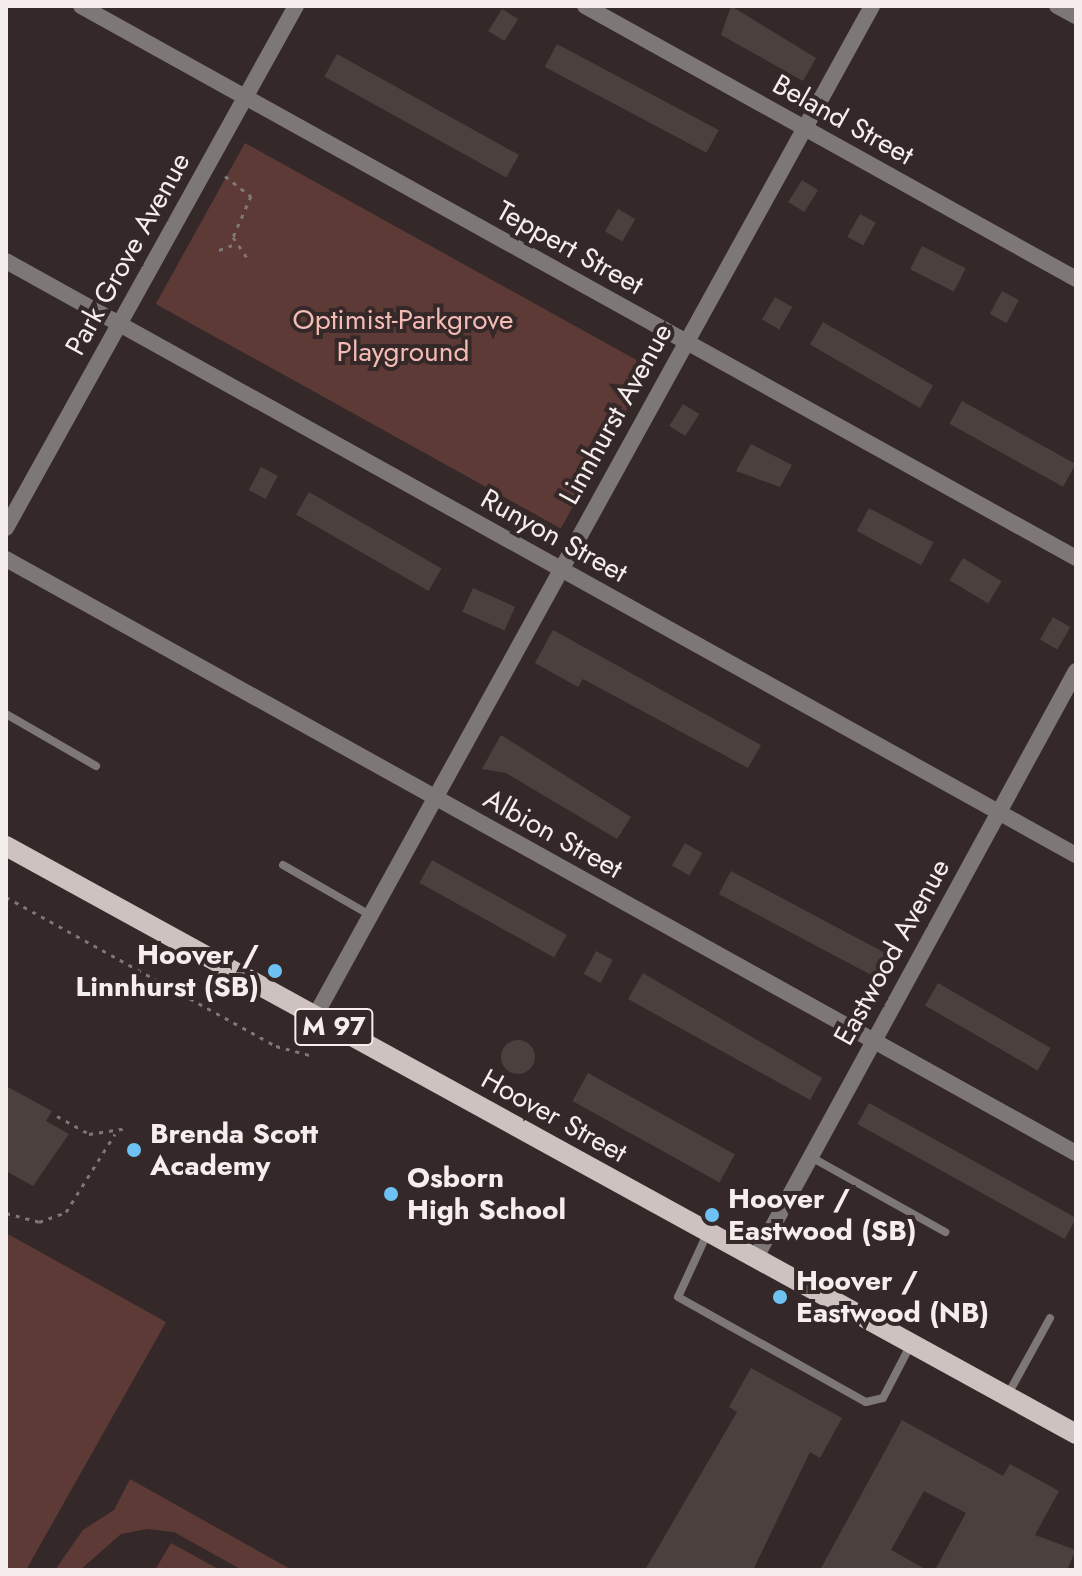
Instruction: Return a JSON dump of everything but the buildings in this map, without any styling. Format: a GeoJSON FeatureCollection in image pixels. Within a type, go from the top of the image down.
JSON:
{"type":"FeatureCollection","features":[{"type":"Feature","properties":{"kind":"main road","name":"Hoover Street"},"geometry":{"type":"LineString","coordinates":[[6,846],[1076,1434]]}},
{"type":"Feature","properties":{"kind":"street","name":"Teppert Street"},"geometry":{"type":"LineString","coordinates":[[81,6],[1076,558]]}},
{"type":"Feature","properties":{"kind":"street","name":"Park Grove Avenue"},"geometry":{"type":"LineString","coordinates":[[6,528],[296,6]]}},
{"type":"Feature","properties":{"kind":"street","name":"Beland Street"},"geometry":{"type":"LineString","coordinates":[[585,6],[1076,279]]}},
{"type":"Feature","properties":{"kind":"street","name":"Linnhurst Avenue"},"geometry":{"type":"LineString","coordinates":[[315,1016],[872,6]]}},
{"type":"Feature","properties":{"kind":"street"},"geometry":{"type":"LineString","coordinates":[[1057,6],[1076,16]]}},
{"type":"Feature","properties":{"kind":"street","name":"Runyon Street"},"geometry":{"type":"LineString","coordinates":[[6,261],[1076,855]]}},
{"type":"Feature","properties":{"kind":"street","name":"Albion Street"},"geometry":{"type":"LineString","coordinates":[[6,559],[1076,1153]]}},
{"type":"Feature","properties":{"kind":"street","name":"Eastwood Avenue"},"geometry":{"type":"LineString","coordinates":[[755,1259],[1076,671]]}},
{"type":"Feature","properties":{"kind":"lane"},"geometry":{"type":"LineString","coordinates":[[6,714],[96,766]]}},
{"type":"Feature","properties":{"kind":"lane"},"geometry":{"type":"LineString","coordinates":[[283,865],[371,916]]}},
{"type":"Feature","properties":{"kind":"lane"},"geometry":{"type":"LineString","coordinates":[[810,1157],[945,1232]]}},
{"type":"Feature","properties":{"kind":"lane"},"geometry":{"type":"LineString","coordinates":[[708,1233],[675,1289],[678,1297],[866,1402],[883,1398],[911,1344]]}},
{"type":"Feature","properties":{"kind":"lane"},"geometry":{"type":"LineString","coordinates":[[1007,1396],[1050,1318]]}},
{"type":"Feature","properties":{"kind":"path"},"geometry":{"type":"LineString","coordinates":[[225,176],[251,196],[233,245]]}},
{"type":"Feature","properties":{"kind":"path"},"geometry":{"type":"LineString","coordinates":[[219,250],[233,245]]}},
{"type":"Feature","properties":{"kind":"path"},"geometry":{"type":"LineString","coordinates":[[233,245],[247,258]]}},
{"type":"Feature","properties":{"kind":"path"},"geometry":{"type":"LineString","coordinates":[[6,897],[276,1046],[313,1056]]}},
{"type":"Feature","properties":{"kind":"path"},"geometry":{"type":"LineString","coordinates":[[57,1116],[89,1134],[115,1134],[128,1128]]}},
{"type":"Feature","properties":{"kind":"path"},"geometry":{"type":"LineString","coordinates":[[6,1213],[39,1222],[66,1212],[115,1134]]}},
{"type":"Feature","properties":{"kind":"green space","name":"Optimist-Parkgrove Playground"},"geometry":{"type":"Polygon","coordinates":[[[245,143],[650,367],[561,528],[156,304],[245,143]]]}},
{"type":"Feature","properties":{"kind":"green space"},"geometry":{"type":"Polygon","coordinates":[[[6,1233],[166,1322],[26,1570],[6,1570],[6,1233]]]}},
{"type":"Feature","properties":{"kind":"green space"},"geometry":{"type":"Polygon","coordinates":[[[130,1479],[292,1570],[242,1570],[174,1532],[147,1529],[121,1534],[80,1570],[55,1570],[83,1530],[114,1510],[130,1479]]]}},
{"type":"Feature","properties":{"kind":"green space"},"geometry":{"type":"Polygon","coordinates":[[[171,1543],[220,1570],[155,1570],[171,1543]]]}},
{"type":"Feature","properties":{"kind":"place","name":"Hoover / Linnhurst (SB)"},"geometry":{"type":"Point","coordinates":[275,971]}},
{"type":"Feature","properties":{"kind":"place","name":"Brenda Scott Academy"},"geometry":{"type":"Point","coordinates":[134,1150]}},
{"type":"Feature","properties":{"kind":"place","name":"Osborn High School"},"geometry":{"type":"Point","coordinates":[391,1194]}},
{"type":"Feature","properties":{"kind":"place","name":"Hoover / Eastwood (SB)"},"geometry":{"type":"Point","coordinates":[712,1215]}},
{"type":"Feature","properties":{"kind":"place","name":"Hoover / Eastwood (NB)"},"geometry":{"type":"Point","coordinates":[780,1297]}}]}
